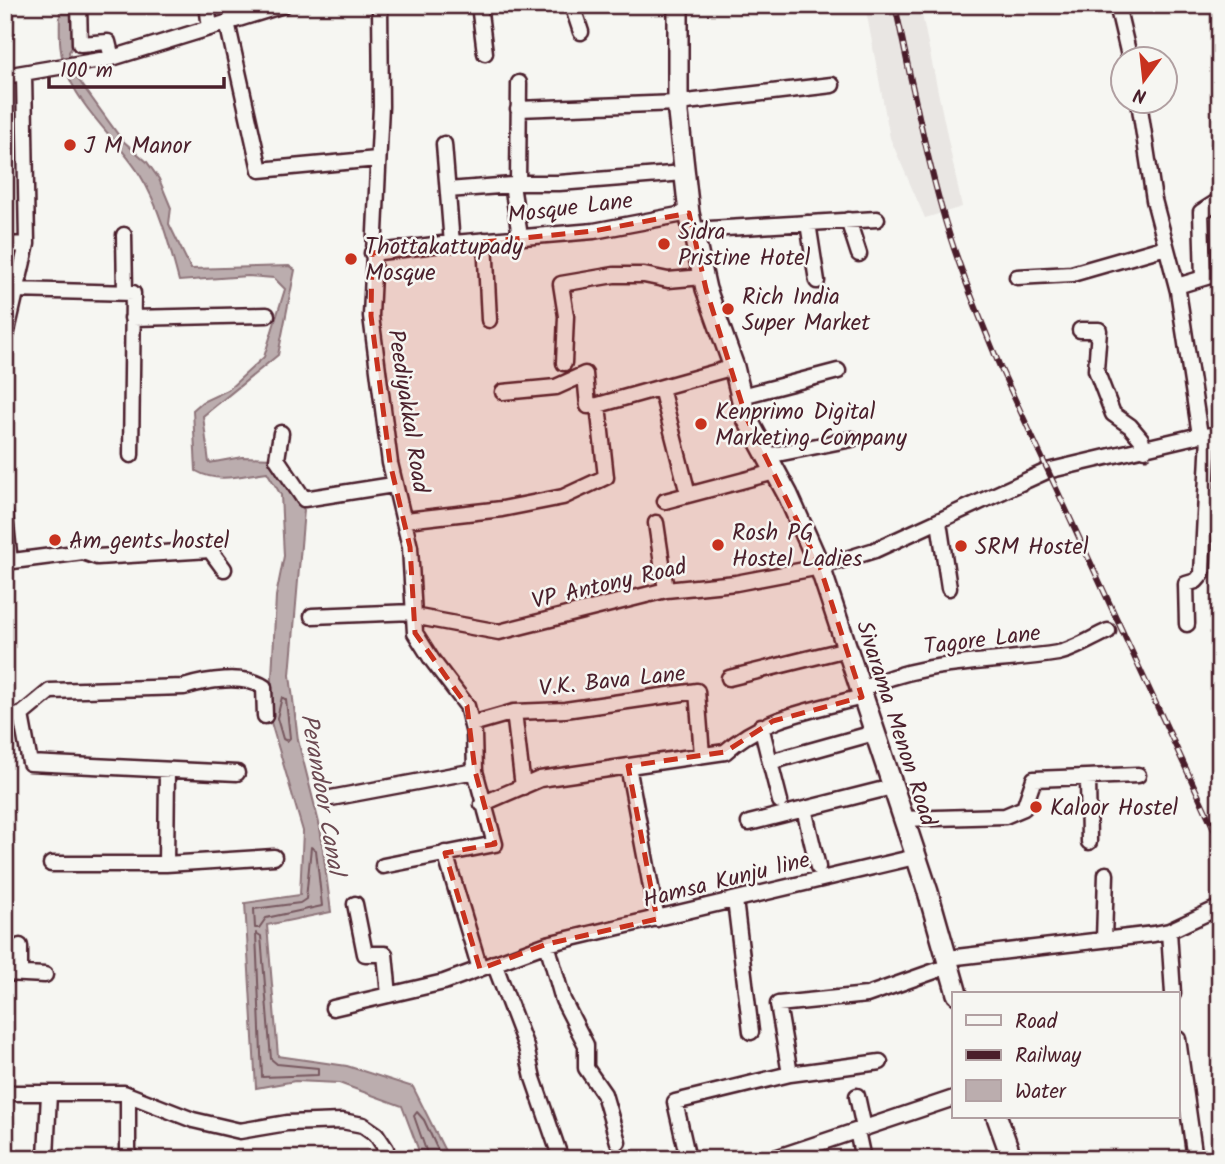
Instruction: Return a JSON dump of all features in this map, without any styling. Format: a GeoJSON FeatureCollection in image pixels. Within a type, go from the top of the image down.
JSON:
{"type":"FeatureCollection","features":[{"type":"Feature","properties":{"kind":"street"},"geometry":{"type":"LineString","coordinates":[[79,5],[80,44],[108,42],[112,58]]}},
{"type":"Feature","properties":{"kind":"street"},"geometry":{"type":"LineString","coordinates":[[207,5],[210,27]]}},
{"type":"Feature","properties":{"kind":"street"},"geometry":{"type":"LineString","coordinates":[[5,76],[61,69],[112,58],[285,5]]}},
{"type":"Feature","properties":{"kind":"street","name":"Peediyakkal Road"},"geometry":{"type":"LineString","coordinates":[[380,5],[381,106],[371,316],[393,485],[406,520],[414,581],[415,633],[467,706],[472,724],[475,771],[495,844],[445,853]]}},
{"type":"Feature","properties":{"kind":"street"},"geometry":{"type":"LineString","coordinates":[[479,5],[485,53]]}},
{"type":"Feature","properties":{"kind":"street"},"geometry":{"type":"LineString","coordinates":[[572,5],[581,32]]}},
{"type":"Feature","properties":{"kind":"street","name":"Sivarama Menon Road"},"geometry":{"type":"LineString","coordinates":[[678,5],[678,103],[684,173],[703,277],[743,396],[747,417],[820,567],[956,992]]}},
{"type":"Feature","properties":{"kind":"street"},"geometry":{"type":"LineString","coordinates":[[1117,5],[1127,46]]}},
{"type":"Feature","properties":{"kind":"street"},"geometry":{"type":"LineString","coordinates":[[227,22],[260,170],[377,159]]}},
{"type":"Feature","properties":{"kind":"street"},"geometry":{"type":"LineString","coordinates":[[5,340],[14,290],[27,244],[24,74]]}},
{"type":"Feature","properties":{"kind":"street"},"geometry":{"type":"LineString","coordinates":[[519,83],[517,183],[559,183],[684,173]]}},
{"type":"Feature","properties":{"kind":"street"},"geometry":{"type":"LineString","coordinates":[[518,109],[678,103],[832,85]]}},
{"type":"Feature","properties":{"kind":"street"},"geometry":{"type":"LineString","coordinates":[[1141,116],[1154,200],[1177,286],[1210,436],[1202,574],[1196,581],[1186,584],[1187,624]]}},
{"type":"Feature","properties":{"kind":"street"},"geometry":{"type":"LineString","coordinates":[[443,144],[452,244]]}},
{"type":"Feature","properties":{"kind":"street"},"geometry":{"type":"LineString","coordinates":[[448,190],[512,185],[520,236]]}},
{"type":"Feature","properties":{"kind":"street"},"geometry":{"type":"LineString","coordinates":[[1203,278],[1200,212],[1220,200]]}},
{"type":"Feature","properties":{"kind":"street","name":"Mosque Lane"},"geometry":{"type":"LineString","coordinates":[[372,254],[520,236],[691,222],[808,223],[877,219]]}},
{"type":"Feature","properties":{"kind":"street"},"geometry":{"type":"LineString","coordinates":[[848,220],[859,254]]}},
{"type":"Feature","properties":{"kind":"street"},"geometry":{"type":"LineString","coordinates":[[808,223],[817,281]]}},
{"type":"Feature","properties":{"kind":"street"},"geometry":{"type":"LineString","coordinates":[[124,235],[125,292]]}},
{"type":"Feature","properties":{"kind":"street"},"geometry":{"type":"LineString","coordinates":[[485,240],[489,320]]}},
{"type":"Feature","properties":{"kind":"street"},"geometry":{"type":"LineString","coordinates":[[5,245],[27,244]]}},
{"type":"Feature","properties":{"kind":"street"},"geometry":{"type":"LineString","coordinates":[[1017,277],[1072,274],[1166,247]]}},
{"type":"Feature","properties":{"kind":"street"},"geometry":{"type":"LineString","coordinates":[[1177,286],[1220,273]]}},
{"type":"Feature","properties":{"kind":"street"},"geometry":{"type":"LineString","coordinates":[[564,363],[566,316],[561,284],[614,275],[644,275],[668,280],[703,277]]}},
{"type":"Feature","properties":{"kind":"street"},"geometry":{"type":"LineString","coordinates":[[14,290],[133,293],[131,455]]}},
{"type":"Feature","properties":{"kind":"street"},"geometry":{"type":"LineString","coordinates":[[132,318],[267,315]]}},
{"type":"Feature","properties":{"kind":"street"},"geometry":{"type":"LineString","coordinates":[[1080,330],[1099,330],[1096,370],[1113,414],[1130,426],[1141,439],[1145,450]]}},
{"type":"Feature","properties":{"kind":"street"},"geometry":{"type":"LineString","coordinates":[[503,392],[556,387],[585,374],[589,406],[734,368]]}},
{"type":"Feature","properties":{"kind":"street"},"geometry":{"type":"LineString","coordinates":[[743,396],[838,371]]}},
{"type":"Feature","properties":{"kind":"street"},"geometry":{"type":"LineString","coordinates":[[661,388],[686,486]]}},
{"type":"Feature","properties":{"kind":"street"},"geometry":{"type":"LineString","coordinates":[[406,520],[502,509],[562,497],[606,477],[598,405]]}},
{"type":"Feature","properties":{"kind":"street"},"geometry":{"type":"LineString","coordinates":[[281,433],[277,459],[303,499],[393,485]]}},
{"type":"Feature","properties":{"kind":"street","name":"VP Antony Road"},"geometry":{"type":"LineString","coordinates":[[312,616],[413,614],[499,632],[666,590],[736,583],[820,567],[875,550],[1047,471],[1210,436]]}},
{"type":"Feature","properties":{"kind":"street"},"geometry":{"type":"LineString","coordinates":[[665,502],[771,464],[852,439]]}},
{"type":"Feature","properties":{"kind":"street"},"geometry":{"type":"LineString","coordinates":[[5,516],[7,562],[83,552],[97,557],[210,550],[224,569]]}},
{"type":"Feature","properties":{"kind":"street"},"geometry":{"type":"LineString","coordinates":[[939,522],[949,588]]}},
{"type":"Feature","properties":{"kind":"street"},"geometry":{"type":"LineString","coordinates":[[656,523],[666,590]]}},
{"type":"Feature","properties":{"kind":"street","name":"Tagore Lane"},"geometry":{"type":"LineString","coordinates":[[861,694],[910,672],[993,658],[1061,652],[1108,631]]}},
{"type":"Feature","properties":{"kind":"street"},"geometry":{"type":"LineString","coordinates":[[729,678],[847,649]]}},
{"type":"Feature","properties":{"kind":"street"},"geometry":{"type":"LineString","coordinates":[[5,716],[21,715],[50,691],[184,687],[202,682],[248,681],[264,687],[265,716]]}},
{"type":"Feature","properties":{"kind":"street","name":"V.K. Bava Lane"},"geometry":{"type":"LineString","coordinates":[[472,724],[514,712],[565,710],[697,691],[702,755]]}},
{"type":"Feature","properties":{"kind":"street"},"geometry":{"type":"LineString","coordinates":[[482,804],[540,779],[725,752],[744,735],[761,726],[861,694]]}},
{"type":"Feature","properties":{"kind":"street"},"geometry":{"type":"LineString","coordinates":[[514,712],[523,787]]}},
{"type":"Feature","properties":{"kind":"street"},"geometry":{"type":"LineString","coordinates":[[21,715],[30,763],[237,773]]}},
{"type":"Feature","properties":{"kind":"street"},"geometry":{"type":"LineString","coordinates":[[761,726],[780,801]]}},
{"type":"Feature","properties":{"kind":"street"},"geometry":{"type":"LineString","coordinates":[[770,762],[874,733]]}},
{"type":"Feature","properties":{"kind":"street"},"geometry":{"type":"LineString","coordinates":[[628,766],[657,919]]}},
{"type":"Feature","properties":{"kind":"street"},"geometry":{"type":"LineString","coordinates":[[166,864],[167,771]]}},
{"type":"Feature","properties":{"kind":"street"},"geometry":{"type":"LineString","coordinates":[[331,798],[475,771]]}},
{"type":"Feature","properties":{"kind":"street"},"geometry":{"type":"LineString","coordinates":[[902,819],[1005,816],[1024,807],[1034,779],[1138,775]]}},
{"type":"Feature","properties":{"kind":"street"},"geometry":{"type":"LineString","coordinates":[[1088,777],[1089,842]]}},
{"type":"Feature","properties":{"kind":"street"},"geometry":{"type":"LineString","coordinates":[[749,823],[892,787]]}},
{"type":"Feature","properties":{"kind":"street"},"geometry":{"type":"LineString","coordinates":[[804,809],[818,867]]}},
{"type":"Feature","properties":{"kind":"street"},"geometry":{"type":"LineString","coordinates":[[383,866],[445,853],[487,966],[526,1047],[533,1078],[561,1159]]}},
{"type":"Feature","properties":{"kind":"street"},"geometry":{"type":"LineString","coordinates":[[51,864],[166,864],[274,857]]}},
{"type":"Feature","properties":{"kind":"street","name":"Hamsa Kunju line"},"geometry":{"type":"LineString","coordinates":[[332,1008],[444,982],[547,944],[915,857]]}},
{"type":"Feature","properties":{"kind":"street"},"geometry":{"type":"LineString","coordinates":[[1104,940],[1106,874]]}},
{"type":"Feature","properties":{"kind":"street"},"geometry":{"type":"LineString","coordinates":[[734,900],[751,1032]]}},
{"type":"Feature","properties":{"kind":"street"},"geometry":{"type":"LineString","coordinates":[[355,904],[365,954],[384,954],[389,995]]}},
{"type":"Feature","properties":{"kind":"street"},"geometry":{"type":"LineString","coordinates":[[790,1074],[779,1004],[867,995],[948,962],[1170,931],[1220,907]]}},
{"type":"Feature","properties":{"kind":"street"},"geometry":{"type":"LineString","coordinates":[[1170,931],[1173,992]]}},
{"type":"Feature","properties":{"kind":"street"},"geometry":{"type":"LineString","coordinates":[[547,944],[563,1000],[586,1045],[586,1068],[604,1094],[618,1142]]}},
{"type":"Feature","properties":{"kind":"street"},"geometry":{"type":"LineString","coordinates":[[20,946],[13,974],[45,975]]}},
{"type":"Feature","properties":{"kind":"street"},"geometry":{"type":"LineString","coordinates":[[1180,1053],[1195,1159]]}},
{"type":"Feature","properties":{"kind":"street"},"geometry":{"type":"LineString","coordinates":[[688,1159],[675,1102],[790,1074],[880,1062]]}},
{"type":"Feature","properties":{"kind":"street"},"geometry":{"type":"LineString","coordinates":[[5,1093],[126,1094],[193,1120],[240,1131],[326,1119],[363,1125],[376,1134],[386,1149],[383,1159]]}},
{"type":"Feature","properties":{"kind":"street"},"geometry":{"type":"LineString","coordinates":[[46,1158],[48,1093]]}},
{"type":"Feature","properties":{"kind":"street"},"geometry":{"type":"LineString","coordinates":[[126,1094],[128,1159]]}},
{"type":"Feature","properties":{"kind":"street"},"geometry":{"type":"LineString","coordinates":[[857,1096],[863,1159]]}},
{"type":"Feature","properties":{"kind":"street"},"geometry":{"type":"LineString","coordinates":[[772,1159],[952,1099]]}},
{"type":"Feature","properties":{"kind":"street"},"geometry":{"type":"LineString","coordinates":[[997,1118],[1012,1159]]}},
{"type":"Feature","properties":{"kind":"highlighted area"},"geometry":{"type":"Polygon","coordinates":[[[689,213],[706,289],[746,417],[820,567],[862,697],[773,721],[725,752],[628,766],[657,919],[547,944],[480,969],[445,853],[495,844],[475,771],[467,706],[415,633],[410,547],[390,463],[371,316],[372,253],[594,231],[689,213]]]}},
{"type":"Feature","properties":{"kind":"shaded area"},"geometry":{"type":"Polygon","coordinates":[[[865,5],[920,5],[962,207],[925,218],[890,138],[865,5]]]}},
{"type":"Feature","properties":{"kind":"water"},"geometry":{"type":"Polygon","coordinates":[[[60,5],[74,5],[74,44],[69,52],[73,72],[122,140],[147,162],[159,179],[171,208],[169,224],[191,269],[289,266],[295,270],[278,355],[203,416],[209,463],[242,457],[275,458],[304,510],[290,675],[298,740],[320,827],[331,912],[267,925],[278,1056],[347,1066],[413,1087],[449,1159],[422,1159],[402,1106],[339,1083],[295,1081],[256,1088],[245,903],[300,895],[303,831],[270,719],[276,596],[284,556],[281,495],[267,472],[222,478],[196,471],[193,410],[202,402],[228,390],[264,357],[285,289],[274,278],[248,276],[179,281],[163,227],[147,187],[131,161],[88,109],[70,80],[61,50],[60,5]]]}},
{"type":"Feature","properties":{"kind":"railway"},"geometry":{"type":"LineString","coordinates":[[895,5],[935,185],[969,289],[1000,367],[1220,842]]}},
{"type":"Feature","properties":{"kind":"place","name":"J M Manor"},"geometry":{"type":"Point","coordinates":[70,145]}},
{"type":"Feature","properties":{"kind":"place","name":"Sidra Pristine Hotel"},"geometry":{"type":"Point","coordinates":[664,244]}},
{"type":"Feature","properties":{"kind":"place","name":"Thottakattupady Mosque"},"geometry":{"type":"Point","coordinates":[351,259]}},
{"type":"Feature","properties":{"kind":"place","name":"Rich India Super Market"},"geometry":{"type":"Point","coordinates":[728,309]}},
{"type":"Feature","properties":{"kind":"place","name":"Kenprimo Digital Marketing Company"},"geometry":{"type":"Point","coordinates":[701,424]}},
{"type":"Feature","properties":{"kind":"place","name":"Am gents hostel"},"geometry":{"type":"Point","coordinates":[55,540]}},
{"type":"Feature","properties":{"kind":"place","name":"Rosh PG Hostel Ladies"},"geometry":{"type":"Point","coordinates":[718,545]}},
{"type":"Feature","properties":{"kind":"place","name":"SRM Hostel"},"geometry":{"type":"Point","coordinates":[961,546]}},
{"type":"Feature","properties":{"kind":"place","name":"Kaloor Hostel"},"geometry":{"type":"Point","coordinates":[1036,807]}},
{"type":"Feature","properties":{"kind":"water label","name":"Perandoor Canal"},"geometry":{"type":"Point","coordinates":[323,794]}}]}
